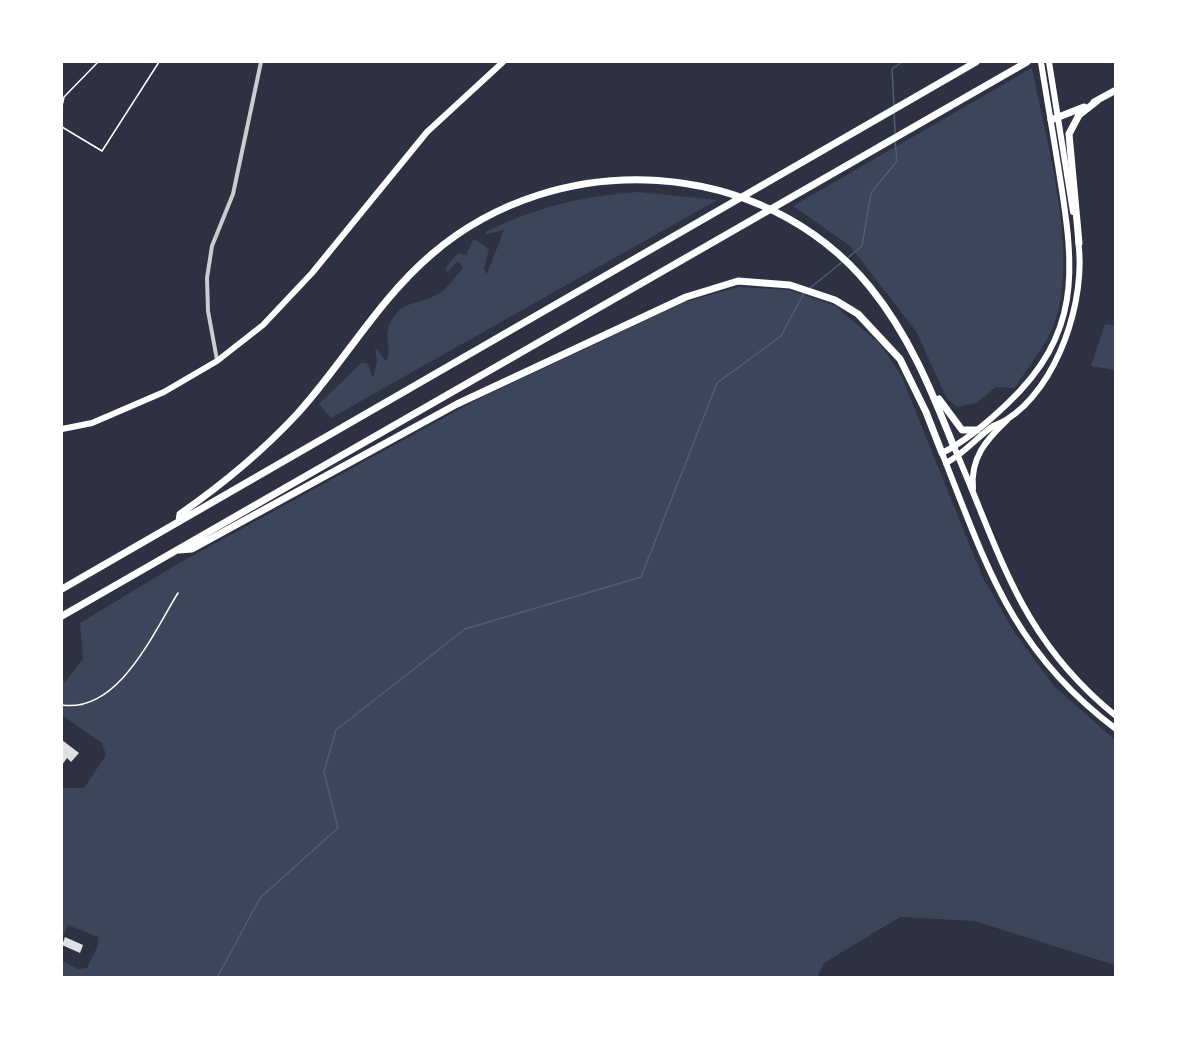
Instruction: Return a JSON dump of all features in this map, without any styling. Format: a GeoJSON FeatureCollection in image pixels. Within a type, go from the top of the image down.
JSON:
{"type":"FeatureCollection","features":[{"type":"Feature","properties":{"kind":"highway"},"geometry":{"type":"LineString","coordinates":[[62,589],[976,62]]}},
{"type":"Feature","properties":{"kind":"highway"},"geometry":{"type":"LineString","coordinates":[[62,616],[1027,62]]}},
{"type":"Feature","properties":{"kind":"highway"},"geometry":{"type":"LineString","coordinates":[[1054,120],[1116,90]]}},
{"type":"Feature","properties":{"kind":"highway"},"geometry":{"type":"LineString","coordinates":[[1079,243],[1069,134],[1079,115],[1097,101]]}},
{"type":"Feature","properties":{"kind":"highway"},"geometry":{"type":"LineString","coordinates":[[178,521],[180,514],[224,484],[299,412],[405,279],[449,240],[507,206],[566,186],[597,181],[640,179],[690,183],[725,192],[788,219],[814,234],[854,269],[904,333],[931,387],[954,447]]}},
{"type":"Feature","properties":{"kind":"highway"},"geometry":{"type":"LineString","coordinates":[[177,551],[192,549],[457,404],[686,297],[738,281],[790,285],[835,300],[868,324],[900,359],[926,412],[942,453]]}},
{"type":"Feature","properties":{"kind":"highway"},"geometry":{"type":"LineString","coordinates":[[931,387],[962,430],[977,430]]}},
{"type":"Feature","properties":{"kind":"main road"},"geometry":{"type":"LineString","coordinates":[[62,429],[103,418],[164,392],[217,361],[262,325],[289,299],[427,132],[503,62]]}},
{"type":"Feature","properties":{"kind":"main road"},"geometry":{"type":"LineString","coordinates":[[975,501],[972,480],[975,461],[986,441],[1045,378],[1066,339],[1079,284],[1079,243],[1041,62]]}},
{"type":"Feature","properties":{"kind":"main road"},"geometry":{"type":"LineString","coordinates":[[1049,62],[1054,120],[1071,248],[1067,305],[1050,352],[1030,381],[977,430],[942,453],[990,574],[1016,622],[1064,684],[1116,729]]}},
{"type":"Feature","properties":{"kind":"main road"},"geometry":{"type":"LineString","coordinates":[[946,463],[958,456],[993,426],[1007,420]]}},
{"type":"Feature","properties":{"kind":"main road"},"geometry":{"type":"LineString","coordinates":[[954,447],[1002,567],[1028,616],[1075,678],[1116,716]]}},
{"type":"Feature","properties":{"kind":"street"},"geometry":{"type":"LineString","coordinates":[[217,361],[208,311],[207,278],[212,246],[233,194],[261,62]]}},
{"type":"Feature","properties":{"kind":"path"},"geometry":{"type":"LineString","coordinates":[[62,106],[64,97],[98,62]]}},
{"type":"Feature","properties":{"kind":"path"},"geometry":{"type":"LineString","coordinates":[[62,127],[102,151],[159,62]]}},
{"type":"Feature","properties":{"kind":"path"},"geometry":{"type":"LineString","coordinates":[[62,705],[94,701],[109,693],[135,663],[178,593]]}},
{"type":"Feature","properties":{"kind":"shaded area"},"geometry":{"type":"Polygon","coordinates":[[[1032,68],[1058,198],[1064,266],[1061,297],[1050,333],[1015,388],[996,387],[976,403],[957,407],[947,399],[916,331],[850,246],[793,206],[1032,68]]]}},
{"type":"Feature","properties":{"kind":"shaded area"},"geometry":{"type":"Polygon","coordinates":[[[637,192],[717,200],[331,418],[319,404],[362,362],[368,364],[373,378],[377,362],[375,347],[386,361],[389,351],[387,337],[393,318],[403,308],[435,296],[447,287],[463,268],[460,262],[457,262],[447,273],[446,267],[458,253],[466,255],[474,239],[489,249],[484,268],[487,274],[504,230],[484,235],[487,231],[525,215],[560,204],[637,192]]]}},
{"type":"Feature","properties":{"kind":"shaded area"},"geometry":{"type":"Polygon","coordinates":[[[739,287],[789,290],[834,305],[880,344],[901,375],[983,578],[1015,633],[1054,686],[1115,740],[1115,965],[974,921],[900,917],[824,963],[817,978],[62,977],[62,961],[78,969],[87,968],[98,945],[98,937],[68,925],[62,938],[62,788],[84,788],[106,755],[102,743],[62,715],[62,678],[65,682],[83,659],[80,623],[181,562],[478,399],[685,302],[739,287]]]}},
{"type":"Feature","properties":{"kind":"shaded area"},"geometry":{"type":"Polygon","coordinates":[[[1105,324],[1115,326],[1115,370],[1091,366],[1105,324]]]}},
{"type":"Feature","properties":{"kind":"building"},"geometry":{"type":"Polygon","coordinates":[[[62,740],[79,753],[71,762],[67,758],[62,765],[62,740]]]}},
{"type":"Feature","properties":{"kind":"building"},"geometry":{"type":"Polygon","coordinates":[[[65,937],[83,945],[80,953],[62,945],[65,937]]]}},
{"type":"Feature","properties":{"kind":"waterway"},"geometry":{"type":"LineString","coordinates":[[894,106],[892,69],[902,62]]}},
{"type":"Feature","properties":{"kind":"waterway"},"geometry":{"type":"LineString","coordinates":[[894,111],[895,133]]}},
{"type":"Feature","properties":{"kind":"waterway"},"geometry":{"type":"LineString","coordinates":[[845,260],[862,246],[871,193],[897,161],[895,141]]}},
{"type":"Feature","properties":{"kind":"waterway"},"geometry":{"type":"LineString","coordinates":[[810,288],[841,263]]}},
{"type":"Feature","properties":{"kind":"waterway"},"geometry":{"type":"LineString","coordinates":[[217,978],[260,898],[338,828],[324,772],[336,730],[465,629],[641,577],[717,383],[781,336],[804,293]]}}]}
